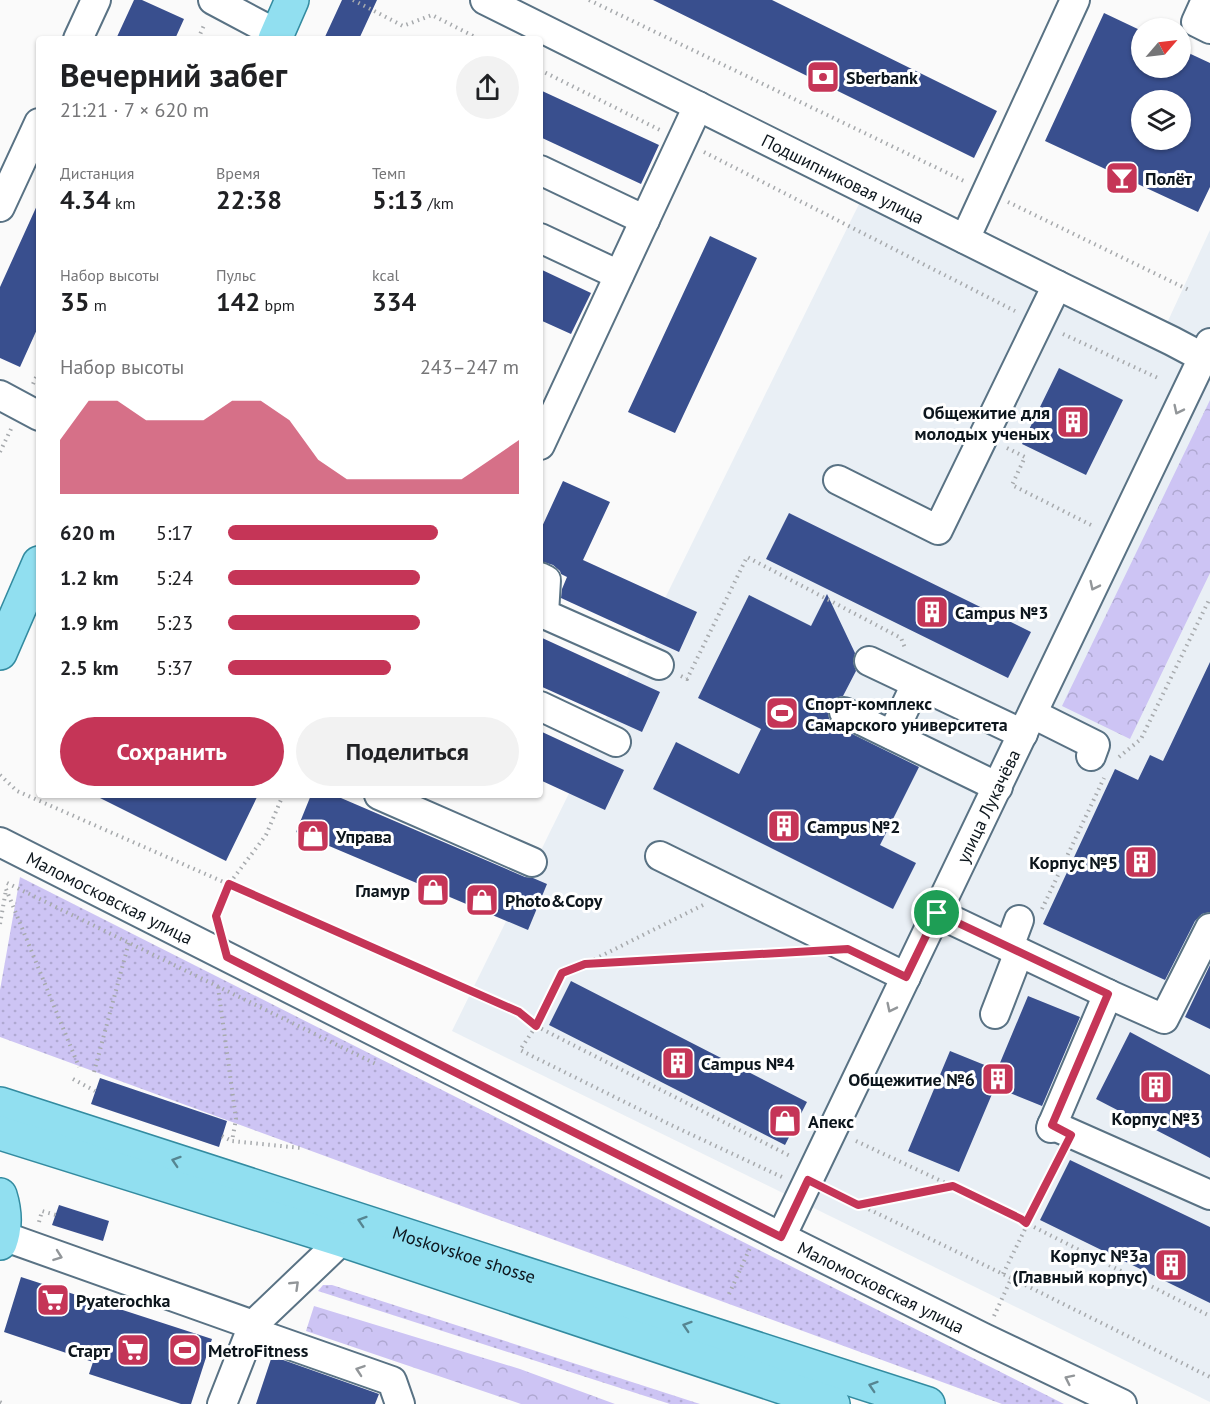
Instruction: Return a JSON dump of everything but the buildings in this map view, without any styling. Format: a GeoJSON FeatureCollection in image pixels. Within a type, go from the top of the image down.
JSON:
{"type":"FeatureCollection","features":[{"type":"Feature","properties":{"kind":"main road"},"geometry":{"type":"LineString","coordinates":[[276,36],[292,0]]}},
{"type":"Feature","properties":{"kind":"main road"},"geometry":{"type":"LineString","coordinates":[[0,653],[36,580]]}},
{"type":"Feature","properties":{"kind":"main road","name":"Moskovskoe shosse"},"geometry":{"type":"LineString","coordinates":[[0,1104],[928,1404]]}},
{"type":"Feature","properties":{"kind":"main road","name":"Moskovskoe shosse"},"geometry":{"type":"LineString","coordinates":[[0,1133],[776,1398],[833,1404]]}},
{"type":"Feature","properties":{"kind":"main road","name":"Moskovskoe shosse"},"geometry":{"type":"LineString","coordinates":[[0,1154],[334,1248]]}},
{"type":"Feature","properties":{"kind":"main road"},"geometry":{"type":"LineString","coordinates":[[0,1195],[4,1208],[1,1239]]}},
{"type":"Feature","properties":{"kind":"street"},"geometry":{"type":"LineString","coordinates":[[79,36],[96,0]]}},
{"type":"Feature","properties":{"kind":"street"},"geometry":{"type":"LineString","coordinates":[[213,0],[274,36]]}},
{"type":"Feature","properties":{"kind":"street","name":"Подшипниковая улица"},"geometry":{"type":"LineString","coordinates":[[485,0],[1057,285],[1172,340],[1207,350]]}},
{"type":"Feature","properties":{"kind":"street"},"geometry":{"type":"LineString","coordinates":[[965,239],[1075,0]]}},
{"type":"Feature","properties":{"kind":"street"},"geometry":{"type":"LineString","coordinates":[[1206,0],[1196,22],[1210,29]]}},
{"type":"Feature","properties":{"kind":"street"},"geometry":{"type":"LineString","coordinates":[[544,426],[619,275],[698,106]]}},
{"type":"Feature","properties":{"kind":"street"},"geometry":{"type":"LineString","coordinates":[[0,207],[36,129]]}},
{"type":"Feature","properties":{"kind":"street"},"geometry":{"type":"LineString","coordinates":[[543,171],[645,220]]}},
{"type":"Feature","properties":{"kind":"street"},"geometry":{"type":"LineString","coordinates":[[543,238],[619,275]]}},
{"type":"Feature","properties":{"kind":"street"},"geometry":{"type":"LineString","coordinates":[[838,480],[938,530],[1057,285]]}},
{"type":"Feature","properties":{"kind":"street","name":"улица Лукачёва"},"geometry":{"type":"LineString","coordinates":[[781,1237],[803,1177],[833,1130],[1207,350]]}},
{"type":"Feature","properties":{"kind":"street"},"geometry":{"type":"LineString","coordinates":[[0,395],[36,414]]}},
{"type":"Feature","properties":{"kind":"street"},"geometry":{"type":"LineString","coordinates":[[543,578],[546,580],[544,614],[659,665]]}},
{"type":"Feature","properties":{"kind":"street"},"geometry":{"type":"LineString","coordinates":[[869,661],[916,684],[1095,745],[1103,765]]}},
{"type":"Feature","properties":{"kind":"street"},"geometry":{"type":"LineString","coordinates":[[892,735],[916,684]]}},
{"type":"Feature","properties":{"kind":"street"},"geometry":{"type":"LineString","coordinates":[[543,707],[616,742]]}},
{"type":"Feature","properties":{"kind":"street"},"geometry":{"type":"LineString","coordinates":[[844,712],[998,787]]}},
{"type":"Feature","properties":{"kind":"street"},"geometry":{"type":"LineString","coordinates":[[386,798],[532,861]]}},
{"type":"Feature","properties":{"kind":"street","name":"Маломосковская улица"},"geometry":{"type":"LineString","coordinates":[[0,842],[781,1237],[1122,1404]]}},
{"type":"Feature","properties":{"kind":"street"},"geometry":{"type":"LineString","coordinates":[[660,856],[906,977]]}},
{"type":"Feature","properties":{"kind":"street"},"geometry":{"type":"LineString","coordinates":[[937,913],[1164,1019],[1210,928]]}},
{"type":"Feature","properties":{"kind":"street"},"geometry":{"type":"LineString","coordinates":[[995,1014],[1014,950],[1029,917]]}},
{"type":"Feature","properties":{"kind":"street"},"geometry":{"type":"LineString","coordinates":[[1108,994],[1058,1129],[1210,1195]]}},
{"type":"Feature","properties":{"kind":"street"},"geometry":{"type":"LineString","coordinates":[[1,1239],[251,1328],[396,1392],[409,1404]]}},
{"type":"Feature","properties":{"kind":"street"},"geometry":{"type":"LineString","coordinates":[[222,1404],[251,1328],[334,1248]]}},
{"type":"Feature","properties":{"kind":"path"},"geometry":{"type":"LineString","coordinates":[[352,0],[404,26],[432,15],[473,36]]}},
{"type":"Feature","properties":{"kind":"path"},"geometry":{"type":"LineString","coordinates":[[588,0],[1191,291]]}},
{"type":"Feature","properties":{"kind":"path"},"geometry":{"type":"LineString","coordinates":[[543,72],[1039,322],[1160,379]]}},
{"type":"Feature","properties":{"kind":"path"},"geometry":{"type":"LineString","coordinates":[[983,436],[1025,457],[1012,485],[1091,525]]}},
{"type":"Feature","properties":{"kind":"path"},"geometry":{"type":"LineString","coordinates":[[659,665],[687,679],[747,557],[901,638],[916,684]]}},
{"type":"Feature","properties":{"kind":"path"},"geometry":{"type":"LineString","coordinates":[[1029,917],[1103,765],[1141,739],[1210,598]]}},
{"type":"Feature","properties":{"kind":"path"},"geometry":{"type":"LineString","coordinates":[[0,775],[17,790],[519,1012],[536,1026],[793,1158],[803,1177]]}},
{"type":"Feature","properties":{"kind":"path"},"geometry":{"type":"LineString","coordinates":[[227,957],[216,916],[229,884],[266,835],[282,798]]}},
{"type":"Feature","properties":{"kind":"path"},"geometry":{"type":"LineString","coordinates":[[0,924],[9,876]]}},
{"type":"Feature","properties":{"kind":"path"},"geometry":{"type":"LineString","coordinates":[[7,882],[381,1067]]}},
{"type":"Feature","properties":{"kind":"path"},"geometry":{"type":"LineString","coordinates":[[6,889],[79,1067]]}},
{"type":"Feature","properties":{"kind":"path"},"geometry":{"type":"LineString","coordinates":[[731,891],[585,964],[562,973],[536,1026],[520,1050],[783,1178],[803,1177],[1210,1377]]}},
{"type":"Feature","properties":{"kind":"path"},"geometry":{"type":"LineString","coordinates":[[94,1072],[129,942]]}},
{"type":"Feature","properties":{"kind":"path"},"geometry":{"type":"LineString","coordinates":[[585,964],[800,951]]}},
{"type":"Feature","properties":{"kind":"path"},"geometry":{"type":"LineString","coordinates":[[218,986],[236,1119],[232,1141]]}},
{"type":"Feature","properties":{"kind":"path"},"geometry":{"type":"LineString","coordinates":[[73,1078],[95,1091]]}},
{"type":"Feature","properties":{"kind":"path"},"geometry":{"type":"LineString","coordinates":[[1003,1274],[1026,1223],[1058,1129]]}},
{"type":"Feature","properties":{"kind":"path"},"geometry":{"type":"LineString","coordinates":[[833,1130],[1021,1219],[1210,1316]]}},
{"type":"Feature","properties":{"kind":"path"},"geometry":{"type":"LineString","coordinates":[[222,1136],[232,1141],[301,1148]]}},
{"type":"Feature","properties":{"kind":"path"},"geometry":{"type":"LineString","coordinates":[[858,1205],[953,1186]]}},
{"type":"Feature","properties":{"kind":"path"},"geometry":{"type":"LineString","coordinates":[[37,1228],[42,1211],[56,1215]]}},
{"type":"Feature","properties":{"kind":"path"},"geometry":{"type":"LineString","coordinates":[[990,1323],[1011,1279]]}},
{"type":"Feature","properties":{"kind":"shaded area"},"geometry":{"type":"Polygon","coordinates":[[[860,202],[1155,349],[1210,230],[1210,1402],[452,1031],[860,202]]]}},
{"type":"Feature","properties":{"kind":"green space"},"geometry":{"type":"Polygon","coordinates":[[[1210,400],[1210,573],[1130,739],[1062,706],[1210,400]]]}},
{"type":"Feature","properties":{"kind":"green space"},"geometry":{"type":"Polygon","coordinates":[[[20,877],[1064,1404],[1002,1404],[0,1037],[0,990],[20,877]]]}},
{"type":"Feature","properties":{"kind":"green space"},"geometry":{"type":"Polygon","coordinates":[[[323,1285],[332,1285],[700,1404],[670,1404],[318,1291],[323,1285]]]}},
{"type":"Feature","properties":{"kind":"green space"},"geometry":{"type":"Polygon","coordinates":[[[314,1306],[520,1369],[615,1404],[521,1404],[306,1331],[314,1306]]]}},
{"type":"Feature","properties":{"kind":"place","name":"Sberbank"},"geometry":{"type":"Point","coordinates":[823,77]}},
{"type":"Feature","properties":{"kind":"place","name":"Полёт"},"geometry":{"type":"Point","coordinates":[1122,178]}},
{"type":"Feature","properties":{"kind":"place","name":"Общежитие для молодых ученых"},"geometry":{"type":"Point","coordinates":[1073,422]}},
{"type":"Feature","properties":{"kind":"place","name":"Campus №3"},"geometry":{"type":"Point","coordinates":[932,612]}},
{"type":"Feature","properties":{"kind":"place","name":"Спорт-комплекс Самарского университета"},"geometry":{"type":"Point","coordinates":[782,713]}},
{"type":"Feature","properties":{"kind":"place","name":"Campus №2"},"geometry":{"type":"Point","coordinates":[784,826]}},
{"type":"Feature","properties":{"kind":"place","name":"Управа"},"geometry":{"type":"Point","coordinates":[313,836]}},
{"type":"Feature","properties":{"kind":"place","name":"Корпус №5"},"geometry":{"type":"Point","coordinates":[1141,862]}},
{"type":"Feature","properties":{"kind":"place","name":"Гламур"},"geometry":{"type":"Point","coordinates":[433,890]}},
{"type":"Feature","properties":{"kind":"place","name":"Photo&Copy"},"geometry":{"type":"Point","coordinates":[482,900]}},
{"type":"Feature","properties":{"kind":"place","name":"Campus №4"},"geometry":{"type":"Point","coordinates":[678,1063]}},
{"type":"Feature","properties":{"kind":"place","name":"Общежитие №6"},"geometry":{"type":"Point","coordinates":[998,1079]}},
{"type":"Feature","properties":{"kind":"place","name":"Корпус №3"},"geometry":{"type":"Point","coordinates":[1156,1087]}},
{"type":"Feature","properties":{"kind":"place","name":"Апекс"},"geometry":{"type":"Point","coordinates":[785,1121]}},
{"type":"Feature","properties":{"kind":"place","name":"Корпус №3a (Главный корпус)"},"geometry":{"type":"Point","coordinates":[1171,1265]}},
{"type":"Feature","properties":{"kind":"place","name":"Pyaterochka"},"geometry":{"type":"Point","coordinates":[53,1300]}},
{"type":"Feature","properties":{"kind":"place","name":"Старт"},"geometry":{"type":"Point","coordinates":[133,1350]}},
{"type":"Feature","properties":{"kind":"place","name":"MetroFitness"},"geometry":{"type":"Point","coordinates":[185,1350]}},
{"type":"Feature","properties":{"kind":"route"},"geometry":{"type":"LineString","coordinates":[[229,884],[519,1012],[536,1026],[562,973],[585,964],[848,949],[906,977],[937,913],[1108,994],[1052,1125],[1071,1135],[1026,1223],[953,1186],[858,1205],[808,1180],[781,1237],[227,957],[216,916],[229,884]]}}]}
